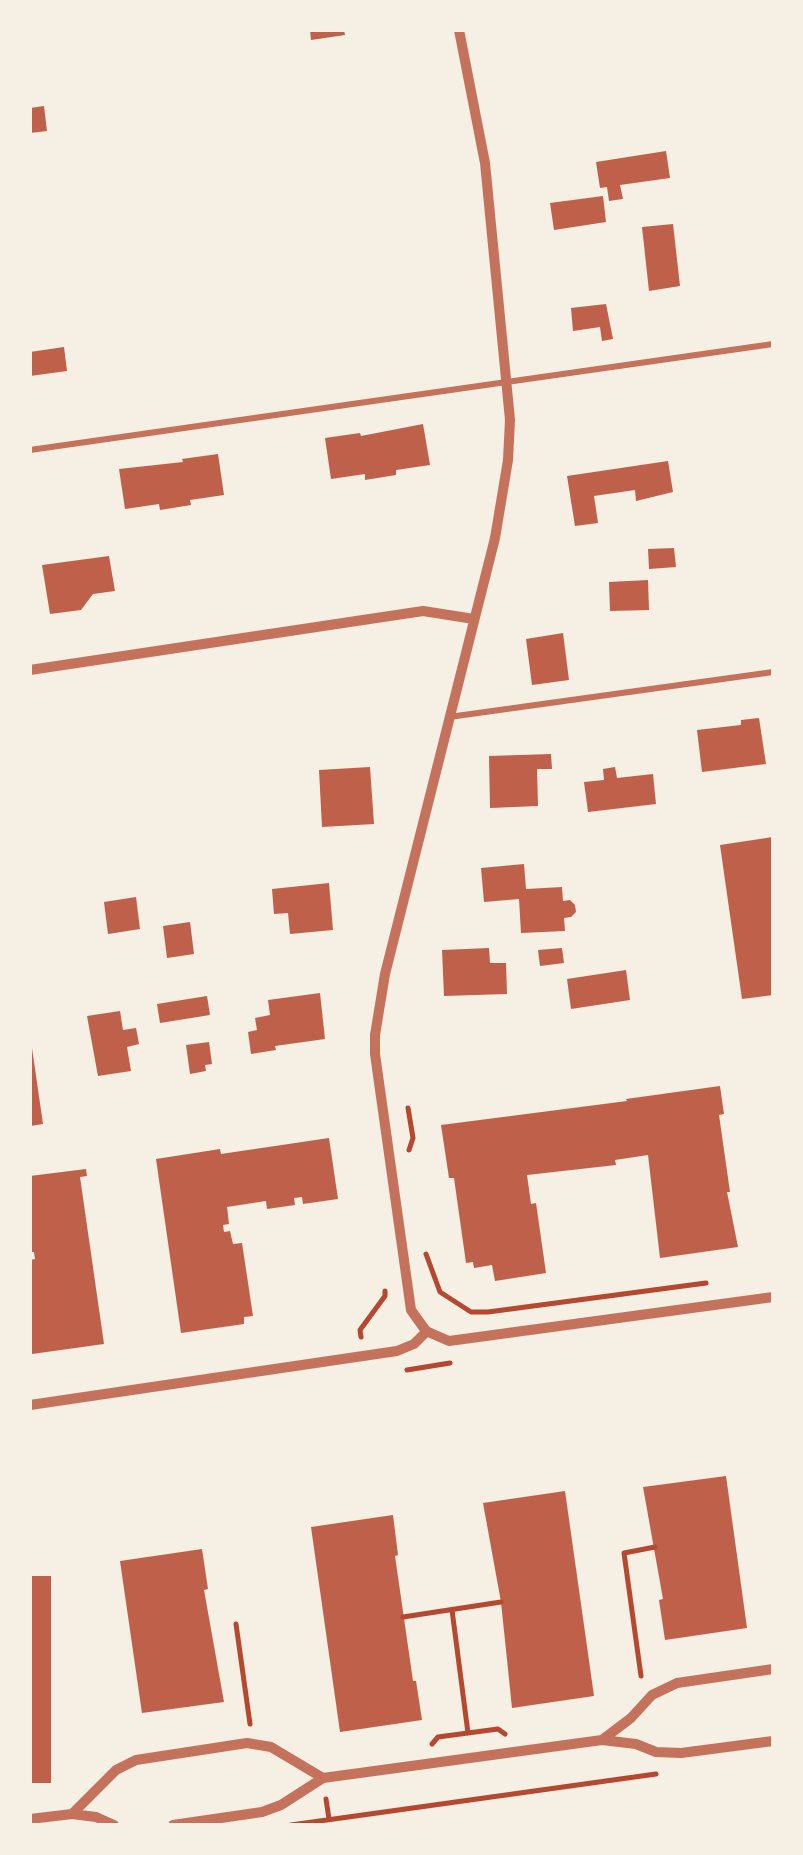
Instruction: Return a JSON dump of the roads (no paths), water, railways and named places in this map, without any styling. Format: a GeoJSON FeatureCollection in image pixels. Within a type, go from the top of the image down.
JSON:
{"type":"FeatureCollection","features":[{"type":"Feature","properties":{"kind":"street"},"geometry":{"type":"LineString","coordinates":[[459,30],[485,162],[508,383],[509,433],[503,496],[385,974],[375,1035],[411,1310],[428,1332],[449,1340],[773,1297]]}},
{"type":"Feature","properties":{"kind":"street"},"geometry":{"type":"LineString","coordinates":[[30,670],[423,611],[474,619]]}},
{"type":"Feature","properties":{"kind":"street"},"geometry":{"type":"LineString","coordinates":[[30,1405],[397,1351],[428,1332]]}},
{"type":"Feature","properties":{"kind":"street"},"geometry":{"type":"LineString","coordinates":[[602,1740],[631,1718],[652,1695],[677,1683],[773,1669]]}},
{"type":"Feature","properties":{"kind":"street"},"geometry":{"type":"LineString","coordinates":[[173,1825],[262,1812],[281,1805],[323,1778],[602,1740],[636,1744],[656,1752],[681,1753],[773,1741]]}},
{"type":"Feature","properties":{"kind":"street"},"geometry":{"type":"LineString","coordinates":[[72,1814],[116,1770],[136,1760],[247,1743],[271,1747],[323,1778]]}},
{"type":"Feature","properties":{"kind":"street"},"geometry":{"type":"LineString","coordinates":[[30,1820],[72,1814],[96,1817],[114,1825]]}},
{"type":"Feature","properties":{"kind":"lane"},"geometry":{"type":"LineString","coordinates":[[30,450],[773,344]]}},
{"type":"Feature","properties":{"kind":"lane"},"geometry":{"type":"LineString","coordinates":[[448,718],[773,672]]}}]}
